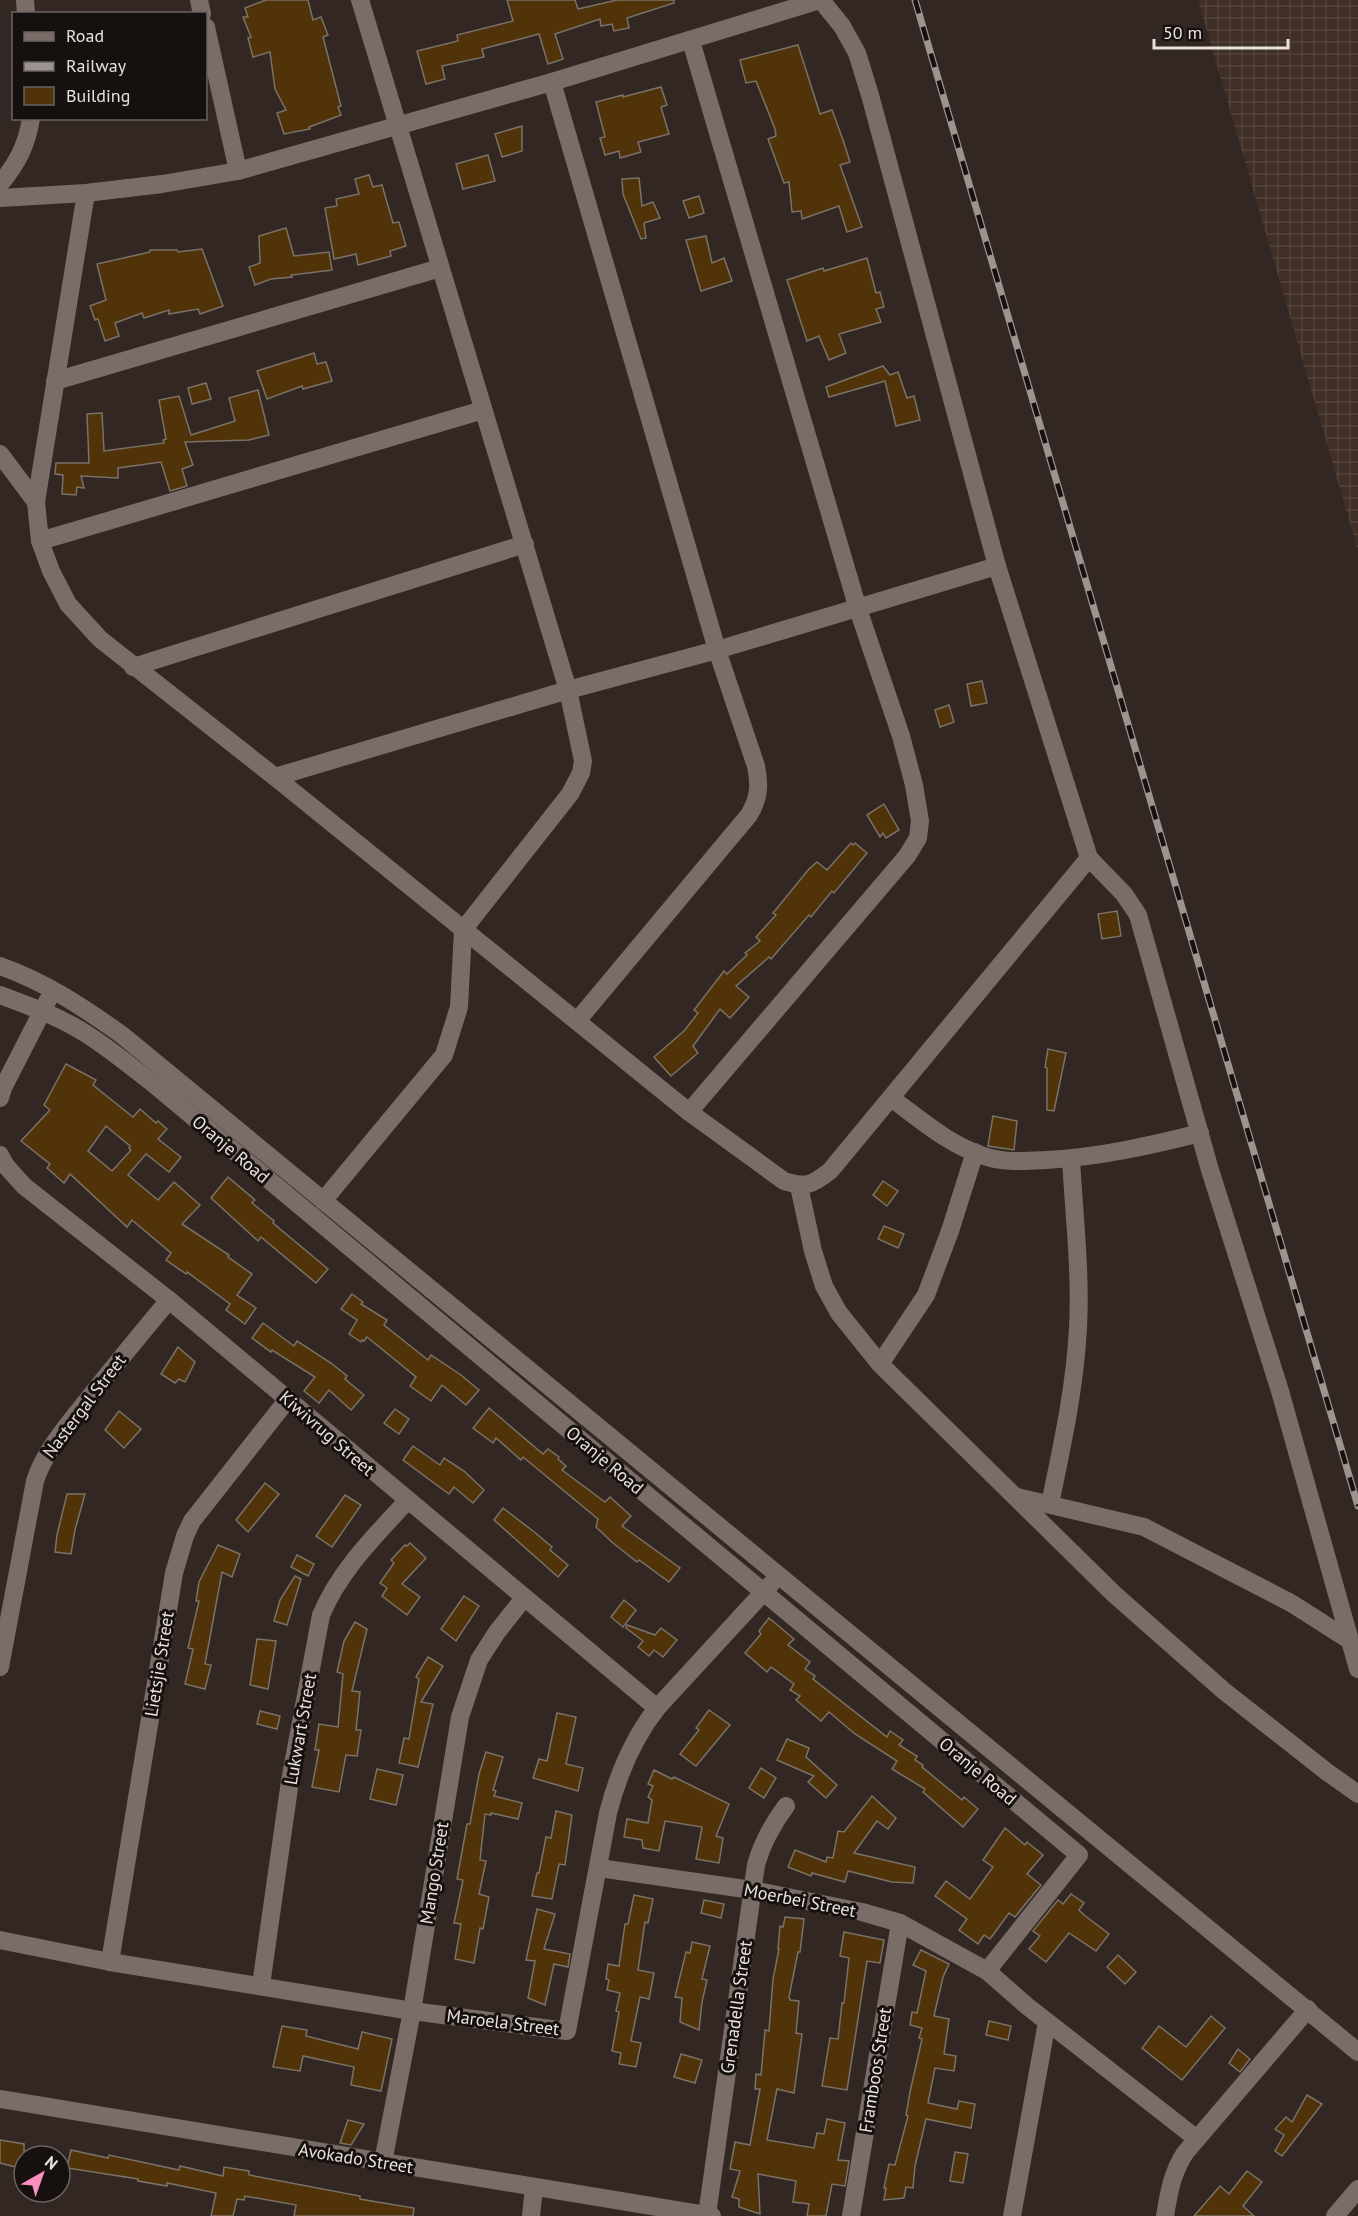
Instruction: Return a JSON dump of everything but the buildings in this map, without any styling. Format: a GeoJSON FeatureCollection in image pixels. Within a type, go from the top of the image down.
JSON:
{"type":"FeatureCollection","features":[{"type":"Feature","properties":{"kind":"street"},"geometry":{"type":"LineString","coordinates":[[323,1201],[444,1055],[459,1007],[463,930],[570,795],[581,773],[583,761],[568,690],[360,0]]}},
{"type":"Feature","properties":{"kind":"street"},"geometry":{"type":"LineString","coordinates":[[0,198],[86,193],[162,184],[237,171],[552,82],[820,0],[850,39],[867,84],[997,566],[1089,858],[1124,894],[1138,915],[1200,1133],[1280,1391],[1358,1669]]}},
{"type":"Feature","properties":{"kind":"street"},"geometry":{"type":"LineString","coordinates":[[207,32],[237,171]]}},
{"type":"Feature","properties":{"kind":"street"},"geometry":{"type":"LineString","coordinates":[[689,1112],[908,856],[918,838],[920,821],[919,807],[901,736],[858,609],[691,41]]}},
{"type":"Feature","properties":{"kind":"street"},"geometry":{"type":"LineString","coordinates":[[552,82],[717,650],[756,766],[758,786],[755,805],[749,815],[577,1021]]}},
{"type":"Feature","properties":{"kind":"street"},"geometry":{"type":"LineString","coordinates":[[0,184],[23,151],[31,120]]}},
{"type":"Feature","properties":{"kind":"street"},"geometry":{"type":"LineString","coordinates":[[86,193],[36,502],[40,542],[51,571],[68,604],[100,639],[133,667],[275,777],[689,1112],[771,1174],[799,1186],[812,1183],[830,1171],[1089,858]]}},
{"type":"Feature","properties":{"kind":"street"},"geometry":{"type":"LineString","coordinates":[[55,381],[440,268]]}},
{"type":"Feature","properties":{"kind":"street"},"geometry":{"type":"LineString","coordinates":[[40,542],[483,410]]}},
{"type":"Feature","properties":{"kind":"street"},"geometry":{"type":"LineString","coordinates":[[0,454],[36,502]]}},
{"type":"Feature","properties":{"kind":"street"},"geometry":{"type":"LineString","coordinates":[[133,667],[525,544]]}},
{"type":"Feature","properties":{"kind":"street"},"geometry":{"type":"LineString","coordinates":[[275,777],[568,690],[858,609],[997,566]]}},
{"type":"Feature","properties":{"kind":"street"},"geometry":{"type":"LineString","coordinates":[[0,966],[52,989],[122,1035],[1358,2052]]}},
{"type":"Feature","properties":{"kind":"street"},"geometry":{"type":"LineString","coordinates":[[0,1098],[52,989]]}},
{"type":"Feature","properties":{"kind":"street","name":"Oranje Road"},"geometry":{"type":"LineString","coordinates":[[0,995],[43,1011],[79,1030],[112,1051],[155,1085],[1079,1855]]}},
{"type":"Feature","properties":{"kind":"street"},"geometry":{"type":"LineString","coordinates":[[891,1098],[943,1136],[975,1152],[984,1156],[1018,1161],[1071,1159],[1143,1148],[1200,1133]]}},
{"type":"Feature","properties":{"kind":"street"},"geometry":{"type":"LineString","coordinates":[[880,1364],[926,1295],[950,1231],[975,1152]]}},
{"type":"Feature","properties":{"kind":"street","name":"Kiwivrug Street"},"geometry":{"type":"LineString","coordinates":[[0,1155],[6,1166],[24,1186],[169,1300],[657,1708]]}},
{"type":"Feature","properties":{"kind":"street"},"geometry":{"type":"LineString","coordinates":[[1050,1504],[1065,1428],[1078,1328],[1078,1270],[1071,1159]]}},
{"type":"Feature","properties":{"kind":"street"},"geometry":{"type":"LineString","coordinates":[[799,1186],[813,1251],[824,1286],[839,1313],[880,1364],[1114,1594],[1224,1691],[1358,1794]]}},
{"type":"Feature","properties":{"kind":"street","name":"Nastergal Street"},"geometry":{"type":"LineString","coordinates":[[0,1667],[40,1465],[116,1362],[169,1300]]}},
{"type":"Feature","properties":{"kind":"street","name":"Lietsjie Street"},"geometry":{"type":"LineString","coordinates":[[110,1962],[174,1573],[185,1536],[192,1521],[288,1399]]}},
{"type":"Feature","properties":{"kind":"street"},"geometry":{"type":"LineString","coordinates":[[1017,1497],[1144,1527],[1281,1598],[1349,1640]]}},
{"type":"Feature","properties":{"kind":"street","name":"Lukwart Street"},"geometry":{"type":"LineString","coordinates":[[261,1985],[290,1781],[321,1616],[330,1593],[350,1564],[407,1501]]}},
{"type":"Feature","properties":{"kind":"street","name":"Maroela Street"},"geometry":{"type":"LineString","coordinates":[[0,1940],[110,1962],[412,2011],[567,2031],[614,1788],[628,1752],[657,1708],[779,1576]]}},
{"type":"Feature","properties":{"kind":"street","name":"Mango Street"},"geometry":{"type":"LineString","coordinates":[[383,2162],[412,2011],[460,1717],[479,1660],[496,1632],[524,1598]]}},
{"type":"Feature","properties":{"kind":"street","name":"Grenadella Street"},"geometry":{"type":"LineString","coordinates":[[710,2216],[752,1890],[761,1847],[786,1806]]}},
{"type":"Feature","properties":{"kind":"street"},"geometry":{"type":"LineString","coordinates":[[987,1971],[1094,1835]]}},
{"type":"Feature","properties":{"kind":"street","name":"Moerbei Street"},"geometry":{"type":"LineString","coordinates":[[599,1868],[752,1890],[862,1912],[900,1923],[987,1971],[1047,2022],[1197,2139]]}},
{"type":"Feature","properties":{"kind":"street","name":"Framboos Street"},"geometry":{"type":"LineString","coordinates":[[851,2216],[900,1923]]}},
{"type":"Feature","properties":{"kind":"street"},"geometry":{"type":"LineString","coordinates":[[1165,2216],[1171,2179],[1176,2168],[1197,2139],[1308,2009]]}},
{"type":"Feature","properties":{"kind":"street"},"geometry":{"type":"LineString","coordinates":[[1012,2216],[1047,2022]]}},
{"type":"Feature","properties":{"kind":"street","name":"Avokado Street"},"geometry":{"type":"LineString","coordinates":[[0,2099],[710,2216]]}},
{"type":"Feature","properties":{"kind":"street"},"geometry":{"type":"LineString","coordinates":[[531,2216],[534,2187]]}},
{"type":"Feature","properties":{"kind":"street"},"geometry":{"type":"LineString","coordinates":[[1335,2216],[1358,2189]]}},
{"type":"Feature","properties":{"kind":"shaded area"},"geometry":{"type":"Polygon","coordinates":[[[1198,0],[1358,0],[1358,551],[1198,0]]]}},
{"type":"Feature","properties":{"kind":"railway"},"geometry":{"type":"LineString","coordinates":[[915,0],[1358,1506]]}}]}
